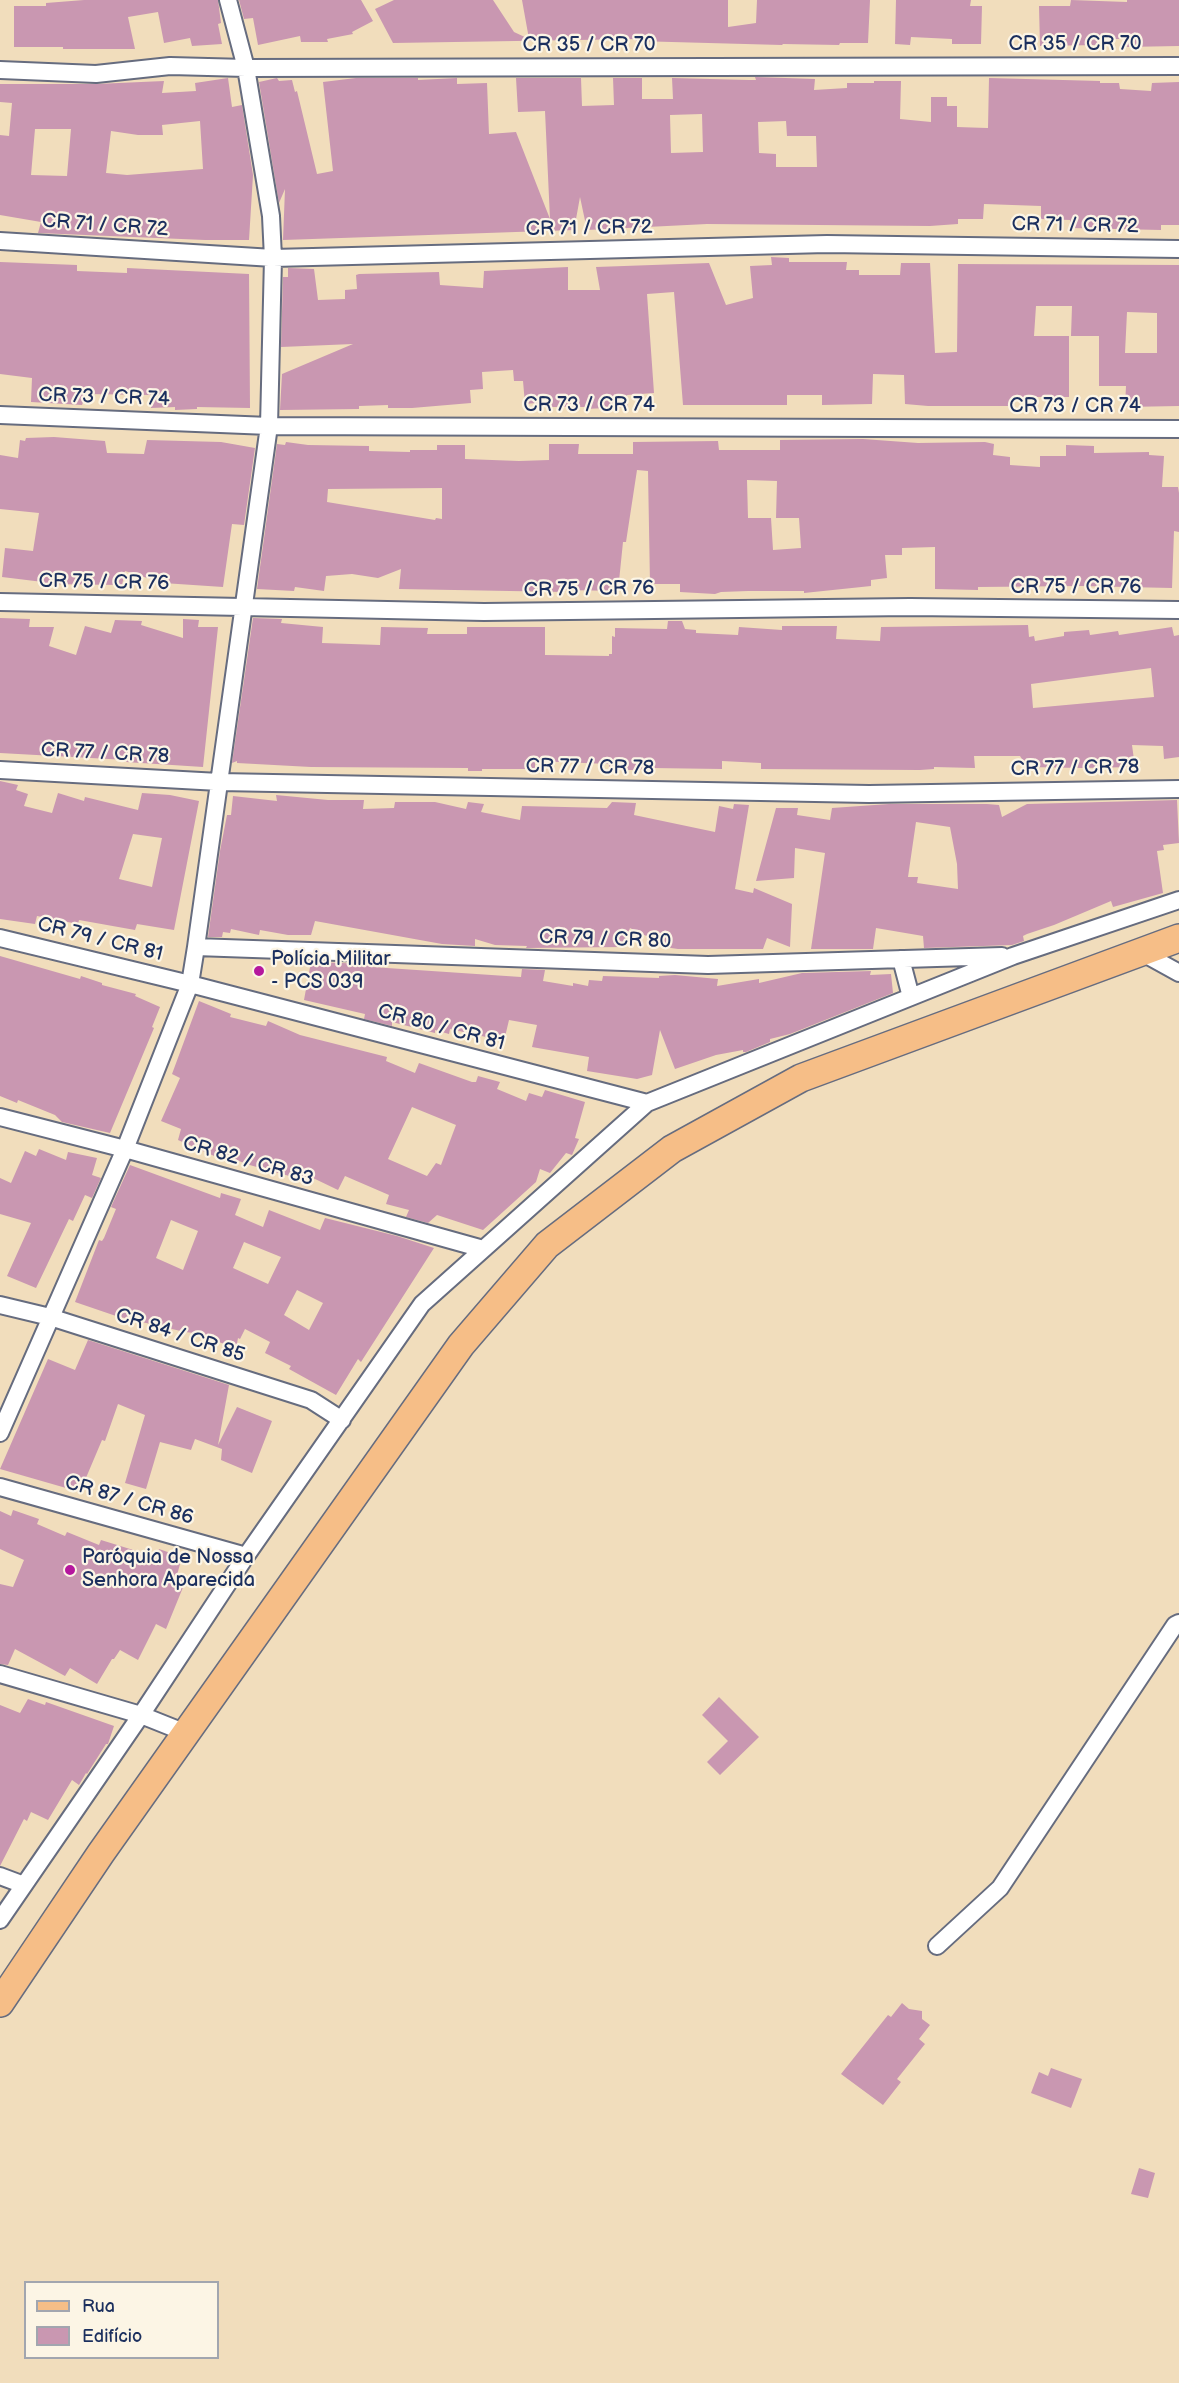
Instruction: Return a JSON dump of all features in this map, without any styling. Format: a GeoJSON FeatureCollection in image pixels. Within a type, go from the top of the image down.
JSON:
{"type":"FeatureCollection","features":[{"type":"Feature","properties":{"kind":"main road"},"geometry":{"type":"LineString","coordinates":[[0,2003],[101,1853],[461,1344],[547,1245],[672,1149],[801,1078],[1179,938]]}},
{"type":"Feature","properties":{"kind":"street"},"geometry":{"type":"LineString","coordinates":[[0,1433],[125,1149],[190,984],[196,947],[269,426],[273,258],[271,216],[246,68],[228,0]]}},
{"type":"Feature","properties":{"kind":"street","name":"CR 35 / CR 70"},"geometry":{"type":"LineString","coordinates":[[0,70],[96,74],[170,66],[246,68],[1179,66]]}},
{"type":"Feature","properties":{"kind":"street","name":"CR 71 / CR 72"},"geometry":{"type":"LineString","coordinates":[[0,241],[273,258],[827,244],[1179,249]]}},
{"type":"Feature","properties":{"kind":"street","name":"CR 73 / CR 74"},"geometry":{"type":"LineString","coordinates":[[0,415],[269,426],[1179,429]]}},
{"type":"Feature","properties":{"kind":"street","name":"CR 75 / CR 76"},"geometry":{"type":"LineString","coordinates":[[0,602],[484,612],[910,607],[1179,609]]}},
{"type":"Feature","properties":{"kind":"street","name":"CR 77 / CR 78"},"geometry":{"type":"LineString","coordinates":[[0,770],[219,782],[869,794],[1179,789]]}},
{"type":"Feature","properties":{"kind":"street"},"geometry":{"type":"LineString","coordinates":[[0,1920],[141,1715],[246,1556],[422,1304],[647,1103],[1013,956],[1179,900]]}},
{"type":"Feature","properties":{"kind":"street","name":"CR 79 / CR 81"},"geometry":{"type":"LineString","coordinates":[[0,938],[190,984]]}},
{"type":"Feature","properties":{"kind":"street","name":"CR 79 / CR 80"},"geometry":{"type":"LineString","coordinates":[[196,947],[708,965],[1013,956]]}},
{"type":"Feature","properties":{"kind":"street"},"geometry":{"type":"LineString","coordinates":[[1141,952],[1179,973]]}},
{"type":"Feature","properties":{"kind":"street"},"geometry":{"type":"LineString","coordinates":[[901,959],[911,997]]}},
{"type":"Feature","properties":{"kind":"street","name":"CR 80 / CR 81"},"geometry":{"type":"LineString","coordinates":[[190,984],[647,1103]]}},
{"type":"Feature","properties":{"kind":"street","name":"CR 82 / CR 83"},"geometry":{"type":"LineString","coordinates":[[0,1117],[125,1149],[483,1249]]}},
{"type":"Feature","properties":{"kind":"street","name":"CR 84 / CR 85"},"geometry":{"type":"LineString","coordinates":[[0,1305],[50,1317],[311,1400],[342,1420]]}},
{"type":"Feature","properties":{"kind":"street","name":"CR 87 / CR 86"},"geometry":{"type":"LineString","coordinates":[[0,1487],[246,1556]]}},
{"type":"Feature","properties":{"kind":"street"},"geometry":{"type":"LineString","coordinates":[[937,1946],[1000,1888],[1175,1625],[1179,1623]]}},
{"type":"Feature","properties":{"kind":"street"},"geometry":{"type":"LineString","coordinates":[[0,1674],[141,1715],[186,1733]]}},
{"type":"Feature","properties":{"kind":"street"},"geometry":{"type":"LineString","coordinates":[[0,1876],[24,1885]]}},
{"type":"Feature","properties":{"kind":"building"},"geometry":{"type":"Polygon","coordinates":[[[84,0],[218,0],[221,23],[218,24],[222,44],[192,46],[190,38],[164,43],[158,12],[128,17],[135,49],[14,47],[14,6],[46,6],[46,3],[84,0]]]}},
{"type":"Feature","properties":{"kind":"building"},"geometry":{"type":"Polygon","coordinates":[[[239,0],[361,0],[373,21],[352,32],[353,34],[327,39],[328,42],[301,42],[300,36],[258,45],[253,18],[244,19],[239,0]]]}},
{"type":"Feature","properties":{"kind":"building"},"geometry":{"type":"Polygon","coordinates":[[[394,0],[493,0],[514,32],[529,39],[522,0],[728,0],[728,27],[756,23],[757,0],[870,0],[868,43],[782,45],[635,41],[638,39],[393,43],[375,9],[394,0]]]}},
{"type":"Feature","properties":{"kind":"building"},"geometry":{"type":"Polygon","coordinates":[[[896,0],[971,0],[970,6],[982,6],[981,44],[952,44],[952,39],[911,37],[910,45],[895,44],[896,0]]]}},
{"type":"Feature","properties":{"kind":"building"},"geometry":{"type":"Polygon","coordinates":[[[1071,0],[1127,2],[1127,0],[1179,0],[1179,46],[1125,47],[1125,39],[1097,39],[1097,45],[1040,46],[1039,6],[1070,6],[1071,0]]]}},
{"type":"Feature","properties":{"kind":"building"},"geometry":{"type":"Polygon","coordinates":[[[755,77],[815,79],[814,90],[847,88],[847,83],[901,81],[900,119],[931,122],[931,97],[947,97],[947,106],[957,106],[957,127],[987,128],[989,78],[1100,81],[1100,83],[1119,83],[1120,89],[1151,91],[1152,83],[1179,82],[1179,225],[1161,225],[1161,230],[1070,228],[1070,220],[1041,219],[1041,206],[984,204],[983,219],[958,219],[958,224],[930,226],[707,224],[587,230],[580,197],[574,230],[283,240],[285,189],[279,203],[259,82],[277,78],[279,81],[292,80],[295,92],[297,91],[317,174],[333,171],[323,82],[356,78],[418,78],[418,80],[457,78],[457,84],[487,83],[489,134],[516,132],[550,219],[545,111],[518,112],[516,78],[581,78],[582,106],[614,105],[613,78],[642,78],[642,99],[673,99],[672,78],[756,80],[755,77]],[[702,114],[670,115],[671,153],[703,152],[702,114]],[[786,121],[758,122],[759,153],[776,154],[776,167],[817,167],[816,136],[787,136],[786,121]]]}},
{"type":"Feature","properties":{"kind":"building"},"geometry":{"type":"Polygon","coordinates":[[[228,78],[232,107],[242,105],[253,175],[249,240],[38,233],[41,222],[0,215],[0,135],[9,136],[12,103],[0,102],[0,84],[164,81],[162,93],[196,91],[195,83],[228,78]],[[200,121],[162,125],[163,135],[138,135],[111,131],[106,173],[127,175],[203,169],[200,121]],[[35,129],[31,175],[67,176],[71,129],[35,129]]]}},
{"type":"Feature","properties":{"kind":"building"},"geometry":{"type":"Polygon","coordinates":[[[771,257],[789,258],[789,262],[847,262],[846,270],[859,270],[859,275],[900,275],[901,263],[930,263],[935,353],[957,352],[958,264],[1179,265],[1179,406],[1125,407],[1126,386],[1099,386],[1099,336],[1071,336],[1072,306],[1036,306],[1034,336],[1069,336],[1069,397],[1012,397],[1012,406],[905,404],[904,375],[873,374],[872,404],[822,405],[822,395],[787,395],[787,405],[683,405],[674,292],[647,294],[654,393],[627,395],[628,407],[585,409],[585,407],[536,407],[536,403],[525,404],[523,381],[514,381],[513,370],[482,372],[483,389],[470,390],[471,403],[412,408],[388,408],[388,405],[359,406],[359,409],[280,410],[282,374],[353,344],[281,347],[283,277],[288,277],[288,268],[314,269],[318,300],[345,299],[345,290],[357,289],[356,275],[359,274],[439,272],[440,285],[483,288],[484,271],[568,267],[568,290],[600,290],[596,267],[709,263],[726,305],[753,298],[750,266],[772,265],[771,257]],[[1127,312],[1125,353],[1157,353],[1157,313],[1127,312]]]}},
{"type":"Feature","properties":{"kind":"building"},"geometry":{"type":"Polygon","coordinates":[[[0,262],[77,265],[77,271],[127,273],[127,268],[249,274],[250,408],[197,407],[197,409],[175,410],[175,407],[151,408],[151,395],[86,394],[82,405],[31,402],[32,378],[0,374],[0,262]]]}},
{"type":"Feature","properties":{"kind":"building"},"geometry":{"type":"Polygon","coordinates":[[[54,437],[105,441],[107,453],[144,454],[147,440],[221,442],[255,448],[244,525],[232,524],[223,587],[163,583],[125,571],[122,585],[43,584],[43,582],[2,577],[5,548],[33,551],[39,513],[0,509],[0,455],[18,458],[20,440],[54,437]]]}},
{"type":"Feature","properties":{"kind":"building"},"geometry":{"type":"Polygon","coordinates":[[[863,439],[918,443],[985,442],[994,444],[993,455],[1010,457],[1010,465],[1040,467],[1040,456],[1066,456],[1066,445],[1094,446],[1094,453],[1149,452],[1149,455],[1164,456],[1162,487],[1178,487],[1179,493],[1179,532],[1174,531],[1172,588],[1081,586],[978,587],[978,590],[935,589],[935,547],[902,548],[902,555],[885,555],[887,578],[871,580],[871,586],[804,593],[804,591],[748,591],[715,594],[680,592],[680,584],[650,584],[648,471],[637,470],[626,542],[623,542],[618,591],[399,589],[401,569],[378,578],[352,574],[326,576],[324,591],[295,587],[294,591],[257,589],[277,444],[285,445],[286,442],[308,445],[369,446],[369,451],[410,452],[410,450],[437,450],[437,445],[465,445],[465,459],[519,461],[549,460],[549,444],[579,444],[578,454],[633,454],[633,442],[718,441],[719,450],[780,450],[780,440],[863,439]],[[747,480],[748,518],[771,518],[773,550],[801,548],[799,518],[776,518],[777,481],[747,480]],[[442,488],[328,489],[327,502],[435,520],[436,518],[442,519],[442,488]]]}},
{"type":"Feature","properties":{"kind":"building"},"geometry":{"type":"Polygon","coordinates":[[[0,618],[30,619],[29,627],[54,627],[49,646],[76,655],[85,626],[111,633],[115,620],[142,621],[141,625],[183,638],[183,619],[199,620],[198,627],[218,627],[203,767],[0,753],[0,618]]]}},
{"type":"Feature","properties":{"kind":"building"},"geometry":{"type":"Polygon","coordinates":[[[253,618],[282,619],[281,623],[323,627],[322,643],[380,645],[381,627],[428,628],[427,634],[467,634],[467,627],[545,627],[545,655],[609,656],[612,654],[612,636],[615,637],[615,628],[667,629],[668,621],[682,621],[685,629],[696,630],[696,633],[738,635],[739,627],[782,630],[782,626],[837,626],[836,639],[880,641],[881,627],[1028,625],[1029,637],[1034,636],[1035,641],[1064,636],[1064,632],[1089,630],[1090,635],[1118,631],[1119,635],[1172,627],[1174,636],[1179,635],[1179,757],[1164,759],[1163,746],[1132,745],[1135,767],[1027,767],[1020,756],[974,756],[975,768],[934,767],[934,769],[920,770],[761,769],[761,763],[722,761],[722,769],[609,770],[609,764],[535,761],[535,769],[482,769],[482,771],[468,771],[468,768],[311,767],[237,763],[237,761],[232,763],[253,618]],[[1151,668],[1031,684],[1033,708],[1154,697],[1151,668]]]}},
{"type":"Feature","properties":{"kind":"building"},"geometry":{"type":"Polygon","coordinates":[[[0,781],[18,785],[16,790],[28,794],[24,806],[52,813],[58,793],[84,801],[85,797],[138,810],[142,793],[170,795],[199,801],[174,930],[137,924],[135,930],[79,920],[78,924],[37,916],[35,924],[0,919],[0,781]],[[133,834],[119,879],[152,887],[162,838],[133,834]]]}},
{"type":"Feature","properties":{"kind":"building"},"geometry":{"type":"Polygon","coordinates":[[[276,795],[328,800],[364,800],[363,809],[394,808],[395,802],[435,802],[466,809],[468,802],[484,804],[481,812],[520,820],[522,806],[607,808],[612,802],[636,803],[634,815],[715,832],[719,806],[733,809],[734,804],[749,805],[735,889],[753,893],[754,888],[792,904],[790,947],[767,938],[763,949],[678,949],[671,948],[630,928],[623,947],[526,948],[527,946],[495,945],[475,939],[475,946],[442,944],[315,921],[311,935],[288,935],[260,930],[259,935],[231,929],[230,933],[223,932],[222,937],[208,937],[220,851],[227,815],[231,815],[233,796],[277,801],[276,795]]]}},
{"type":"Feature","properties":{"kind":"building"},"geometry":{"type":"Polygon","coordinates":[[[1177,800],[1179,843],[1163,845],[1164,850],[1157,851],[1163,893],[1113,907],[1111,901],[1027,934],[1023,936],[1024,941],[1012,945],[924,948],[923,936],[876,928],[873,949],[811,949],[825,853],[795,848],[794,878],[756,881],[776,808],[798,808],[797,815],[830,820],[832,808],[889,804],[987,804],[999,805],[1002,817],[1027,804],[1177,800]],[[916,822],[908,877],[918,877],[917,883],[958,889],[957,864],[950,827],[916,822]]]}},
{"type":"Feature","properties":{"kind":"building"},"geometry":{"type":"Polygon","coordinates":[[[0,956],[80,979],[81,976],[102,983],[102,985],[136,994],[135,996],[160,1007],[152,1027],[154,1028],[110,1133],[62,1122],[55,1115],[18,1100],[17,1103],[0,1096],[0,956]]]}},
{"type":"Feature","properties":{"kind":"building"},"geometry":{"type":"Polygon","coordinates":[[[311,962],[372,964],[372,967],[521,977],[522,969],[545,970],[543,981],[573,986],[573,983],[588,986],[589,980],[602,981],[603,976],[659,978],[659,976],[675,975],[718,979],[717,986],[759,979],[759,983],[802,973],[871,971],[870,975],[891,974],[893,993],[790,1034],[770,1039],[770,1042],[746,1052],[743,1050],[716,1055],[675,1069],[660,1030],[652,1075],[637,1079],[587,1071],[589,1057],[532,1047],[537,1025],[509,1020],[504,1041],[450,1029],[449,1034],[435,1030],[435,1033],[392,1022],[392,1026],[364,1019],[365,1014],[304,1000],[311,962]]]}},
{"type":"Feature","properties":{"kind":"building"},"geometry":{"type":"Polygon","coordinates":[[[199,1001],[231,1014],[230,1017],[266,1026],[268,1021],[300,1035],[387,1057],[386,1061],[415,1073],[419,1063],[472,1082],[476,1082],[478,1076],[500,1082],[497,1089],[526,1101],[529,1093],[542,1097],[545,1090],[585,1102],[575,1138],[579,1139],[572,1155],[566,1153],[550,1173],[540,1169],[536,1182],[483,1230],[437,1215],[428,1223],[406,1217],[409,1210],[386,1204],[389,1195],[345,1176],[338,1190],[313,1178],[311,1182],[246,1164],[223,1154],[221,1159],[178,1140],[181,1129],[161,1121],[180,1078],[172,1074],[199,1001]],[[412,1107],[388,1159],[427,1176],[436,1163],[441,1165],[456,1125],[412,1107]]]}},
{"type":"Feature","properties":{"kind":"building"},"geometry":{"type":"Polygon","coordinates":[[[39,1149],[66,1160],[68,1152],[97,1158],[92,1175],[101,1178],[92,1198],[85,1195],[73,1221],[69,1219],[36,1288],[7,1276],[31,1223],[0,1214],[0,1178],[11,1183],[25,1151],[36,1156],[39,1149]]]}},
{"type":"Feature","properties":{"kind":"building"},"geometry":{"type":"Polygon","coordinates":[[[130,1165],[220,1198],[221,1193],[241,1199],[235,1215],[263,1227],[269,1210],[320,1230],[325,1218],[434,1248],[361,1362],[358,1359],[336,1395],[289,1369],[291,1366],[265,1353],[270,1342],[245,1329],[240,1339],[238,1338],[236,1349],[195,1332],[185,1332],[116,1316],[75,1302],[99,1240],[102,1241],[104,1238],[116,1209],[111,1207],[130,1165]],[[171,1220],[156,1258],[183,1270],[198,1231],[171,1220]],[[244,1242],[233,1268],[268,1284],[281,1257],[244,1242]],[[297,1290],[284,1315],[309,1330],[323,1303],[297,1290]]]}},
{"type":"Feature","properties":{"kind":"building"},"geometry":{"type":"Polygon","coordinates":[[[88,1340],[229,1385],[218,1445],[237,1407],[272,1421],[252,1473],[221,1460],[222,1449],[195,1439],[191,1450],[160,1442],[146,1489],[125,1483],[145,1415],[118,1404],[105,1441],[102,1440],[80,1492],[0,1469],[48,1359],[75,1370],[88,1340]]]}},
{"type":"Feature","properties":{"kind":"building"},"geometry":{"type":"Polygon","coordinates":[[[13,1510],[39,1519],[37,1524],[65,1536],[67,1532],[99,1545],[101,1540],[143,1553],[144,1551],[157,1558],[159,1549],[182,1557],[177,1575],[186,1580],[166,1629],[156,1624],[138,1660],[120,1650],[97,1684],[70,1668],[65,1676],[15,1649],[8,1665],[0,1664],[0,1584],[13,1587],[24,1560],[0,1549],[0,1511],[11,1516],[13,1510]]]}},
{"type":"Feature","properties":{"kind":"building"},"geometry":{"type":"Polygon","coordinates":[[[719,1697],[759,1737],[720,1775],[707,1762],[728,1741],[702,1715],[719,1697]]]}},
{"type":"Feature","properties":{"kind":"building"},"geometry":{"type":"Polygon","coordinates":[[[28,1699],[45,1705],[46,1702],[114,1726],[108,1744],[87,1774],[79,1785],[72,1780],[48,1820],[31,1812],[27,1821],[24,1819],[0,1866],[0,1705],[20,1713],[28,1699]]]}},
{"type":"Feature","properties":{"kind":"building"},"geometry":{"type":"Polygon","coordinates":[[[902,2003],[909,2009],[922,2011],[922,2019],[930,2025],[919,2039],[925,2044],[897,2079],[901,2082],[883,2105],[841,2074],[888,2015],[891,2017],[902,2003]]]}},
{"type":"Feature","properties":{"kind":"building"},"geometry":{"type":"Polygon","coordinates":[[[1051,2068],[1082,2079],[1071,2108],[1031,2093],[1039,2072],[1048,2076],[1051,2068]]]}},
{"type":"Feature","properties":{"kind":"building"},"geometry":{"type":"Polygon","coordinates":[[[1139,2168],[1155,2173],[1148,2198],[1131,2194],[1139,2168]]]}},
{"type":"Feature","properties":{"kind":"place","name":"Polícia Militar - PCS 039"},"geometry":{"type":"Point","coordinates":[259,971]}},
{"type":"Feature","properties":{"kind":"place","name":"Paróquia de Nossa Senhora Aparecida"},"geometry":{"type":"Point","coordinates":[70,1570]}}]}
